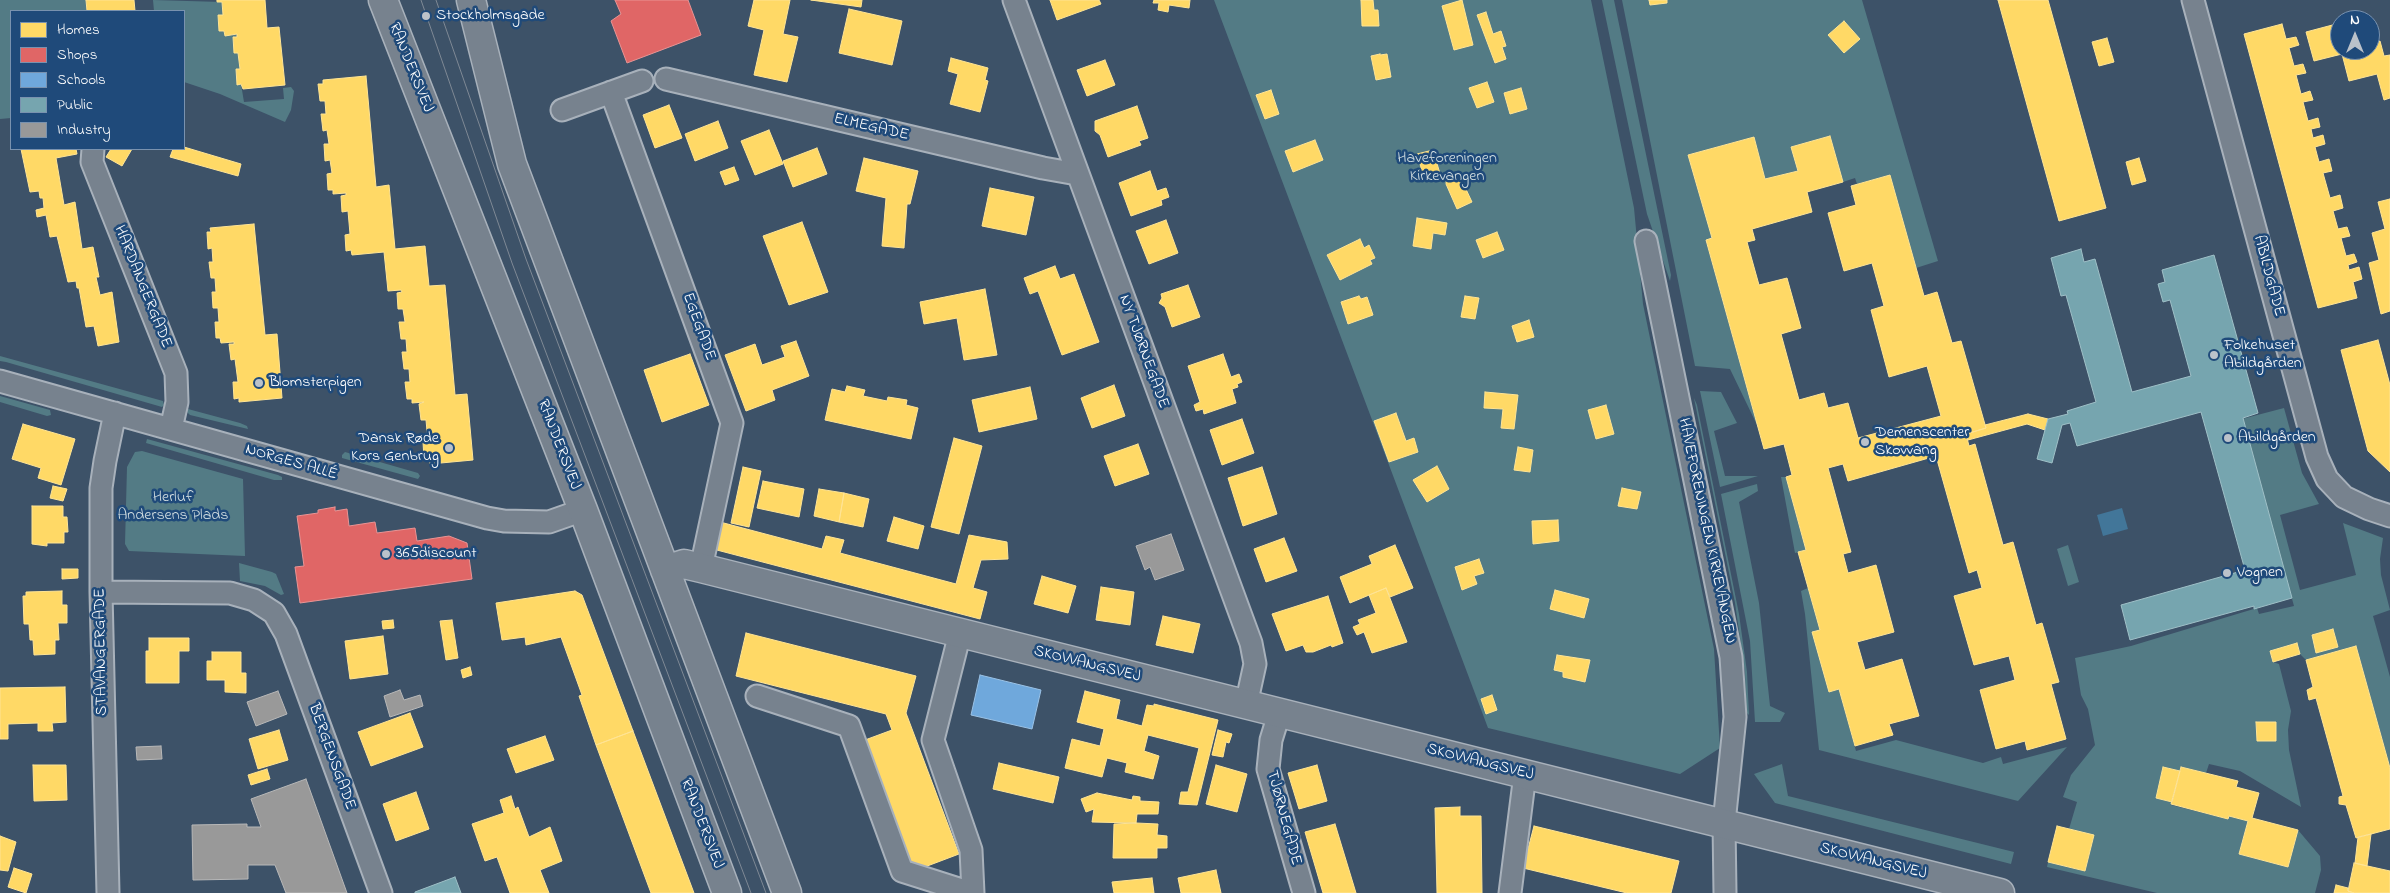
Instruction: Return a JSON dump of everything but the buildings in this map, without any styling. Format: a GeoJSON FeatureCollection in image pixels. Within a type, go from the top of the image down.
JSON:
{"type":"FeatureCollection","features":[{"type":"Feature","properties":{"kind":"street","name":"RANDERSVEJ"},"geometry":{"type":"LineString","coordinates":[[384,0],[583,510],[727,893]]}},
{"type":"Feature","properties":{"kind":"street"},"geometry":{"type":"LineString","coordinates":[[471,0],[512,164],[787,893]]}},
{"type":"Feature","properties":{"kind":"street","name":"NY TJØRNEGADE"},"geometry":{"type":"LineString","coordinates":[[1014,0],[1251,644],[1255,664],[1246,705]]}},
{"type":"Feature","properties":{"kind":"street","name":"ABILDGADE"},"geometry":{"type":"LineString","coordinates":[[2193,0],[2317,457],[2327,479],[2344,497],[2369,510],[2390,516]]}},
{"type":"Feature","properties":{"kind":"street","name":"ELMEGADE"},"geometry":{"type":"LineString","coordinates":[[666,79],[1043,168],[1077,174]]}},
{"type":"Feature","properties":{"kind":"street"},"geometry":{"type":"LineString","coordinates":[[562,110],[642,80]]}},
{"type":"Feature","properties":{"kind":"street","name":"EGEGADE"},"geometry":{"type":"LineString","coordinates":[[611,92],[732,423],[701,568]]}},
{"type":"Feature","properties":{"kind":"street","name":"HARDANGERGADE"},"geometry":{"type":"LineString","coordinates":[[93,150],[92,162],[176,373],[177,402],[171,428]]}},
{"type":"Feature","properties":{"kind":"street","name":"HAVEFORENINGEN KIRKEVANGEN"},"geometry":{"type":"LineString","coordinates":[[1646,242],[1731,656],[1735,717],[1724,823],[1724,893]]}},
{"type":"Feature","properties":{"kind":"street","name":"NORGES ALLÉ"},"geometry":{"type":"LineString","coordinates":[[0,381],[504,521],[549,522],[583,510]]}},
{"type":"Feature","properties":{"kind":"street","name":"STAVANGERGADE"},"geometry":{"type":"LineString","coordinates":[[108,893],[101,592],[102,488],[105,461],[115,413]]}},
{"type":"Feature","properties":{"kind":"street","name":"SKOVVANGSVEJ"},"geometry":{"type":"LineString","coordinates":[[665,570],[684,564],[701,568],[2000,893]]}},
{"type":"Feature","properties":{"kind":"street","name":"BERGENSGADE"},"geometry":{"type":"LineString","coordinates":[[101,592],[230,593],[254,600],[274,613],[281,622],[381,893]]}},
{"type":"Feature","properties":{"kind":"street"},"geometry":{"type":"LineString","coordinates":[[757,696],[849,726],[902,871],[972,893],[971,850],[933,740],[960,633]]}},
{"type":"Feature","properties":{"kind":"street","name":"TJØRNEGADE"},"geometry":{"type":"LineString","coordinates":[[1279,714],[1271,740],[1268,769],[1304,893]]}},
{"type":"Feature","properties":{"kind":"street"},"geometry":{"type":"LineString","coordinates":[[1510,893],[1525,774]]}},
{"type":"Feature","properties":{"kind":"green space"},"geometry":{"type":"Polygon","coordinates":[[[0,0],[86,0],[87,10],[10,10],[10,118],[0,119],[0,0]]]}},
{"type":"Feature","properties":{"kind":"green space"},"geometry":{"type":"Polygon","coordinates":[[[153,0],[222,2],[223,15],[218,16],[219,31],[224,31],[225,36],[237,34],[237,37],[233,37],[234,53],[238,53],[240,69],[236,69],[237,84],[241,84],[244,102],[284,99],[283,88],[291,87],[294,91],[291,110],[285,122],[220,94],[185,82],[185,10],[154,10],[153,0]]]}},
{"type":"Feature","properties":{"kind":"green space","name":"Haveforeningen Kirkevangen"},"geometry":{"type":"Polygon","coordinates":[[[1214,0],[1591,0],[1634,208],[1643,304],[1714,649],[1720,748],[1680,774],[1488,728],[1214,0]]]}},
{"type":"Feature","properties":{"kind":"green space"},"geometry":{"type":"Polygon","coordinates":[[[1602,0],[1614,0],[1671,275],[1670,281],[1647,214],[1602,0]]]}},
{"type":"Feature","properties":{"kind":"green space"},"geometry":{"type":"Polygon","coordinates":[[[1622,0],[1862,0],[1938,261],[1916,268],[1890,175],[1857,184],[1855,178],[1843,182],[1830,136],[1792,147],[1798,171],[1765,179],[1754,137],[1688,155],[1712,238],[1706,241],[1758,427],[1730,369],[1695,366],[1622,0]]]}},
{"type":"Feature","properties":{"kind":"green space"},"geometry":{"type":"Polygon","coordinates":[[[0,356],[163,401],[164,405],[162,407],[0,361],[0,356]]]}},
{"type":"Feature","properties":{"kind":"green space"},"geometry":{"type":"Polygon","coordinates":[[[1700,391],[1721,392],[1737,423],[1714,431],[1725,476],[1758,476],[1720,487],[1700,391]]]}},
{"type":"Feature","properties":{"kind":"green space"},"geometry":{"type":"Polygon","coordinates":[[[0,396],[50,410],[51,415],[47,416],[0,402],[0,396]]]}},
{"type":"Feature","properties":{"kind":"green space"},"geometry":{"type":"Polygon","coordinates":[[[1694,398],[1697,405],[1739,614],[1747,672],[1749,715],[1746,712],[1745,673],[1735,603],[1694,398]]]}},
{"type":"Feature","properties":{"kind":"green space"},"geometry":{"type":"Polygon","coordinates":[[[2284,408],[2302,473],[2319,504],[2280,515],[2300,590],[2356,575],[2343,523],[2383,538],[2380,559],[2381,575],[2390,610],[2373,616],[2390,677],[2390,768],[2356,646],[2306,660],[2300,654],[2297,644],[2270,651],[2273,662],[2279,664],[2291,711],[2288,730],[2289,750],[2301,807],[2240,771],[2209,764],[2206,773],[2181,767],[2180,771],[2163,767],[2156,798],[2172,802],[2171,805],[2228,819],[2229,816],[2248,821],[2239,854],[2288,867],[2298,830],[2320,856],[2321,870],[2315,893],[2157,893],[2047,867],[2048,862],[2085,871],[2094,836],[2069,829],[2077,802],[2063,797],[2071,775],[2095,745],[2088,709],[2081,695],[2075,658],[2131,646],[2257,608],[2259,614],[2294,606],[2242,419],[2284,408]],[[2333,629],[2312,635],[2317,653],[2338,647],[2333,629]],[[2256,722],[2257,741],[2276,741],[2276,722],[2256,722]]]}},
{"type":"Feature","properties":{"kind":"green space"},"geometry":{"type":"Polygon","coordinates":[[[188,409],[240,423],[247,426],[248,429],[190,415],[187,412],[188,409]]]}},
{"type":"Feature","properties":{"kind":"green space"},"geometry":{"type":"Polygon","coordinates":[[[147,439],[278,475],[282,477],[282,480],[274,480],[146,443],[147,439]]]}},
{"type":"Feature","properties":{"kind":"green space","name":"Herluf Andersens Plads"},"geometry":{"type":"Polygon","coordinates":[[[142,451],[243,479],[245,556],[129,551],[125,544],[127,467],[135,452],[142,451]]]}},
{"type":"Feature","properties":{"kind":"green space"},"geometry":{"type":"Polygon","coordinates":[[[345,452],[418,473],[420,476],[418,479],[342,458],[345,452]]]}},
{"type":"Feature","properties":{"kind":"green space"},"geometry":{"type":"Polygon","coordinates":[[[1781,477],[1786,477],[1806,550],[1795,553],[1781,477]]]}},
{"type":"Feature","properties":{"kind":"green space"},"geometry":{"type":"Polygon","coordinates":[[[1757,484],[1758,491],[1739,502],[1759,603],[1770,706],[1785,713],[1780,722],[1755,722],[1750,641],[1721,494],[1757,484]]]}},
{"type":"Feature","properties":{"kind":"green space"},"geometry":{"type":"Polygon","coordinates":[[[2068,545],[2079,582],[2068,586],[2057,549],[2068,545]]]}},
{"type":"Feature","properties":{"kind":"green space"},"geometry":{"type":"Polygon","coordinates":[[[239,563],[276,574],[284,594],[281,595],[265,586],[240,581],[239,563]]]}},
{"type":"Feature","properties":{"kind":"green space"},"geometry":{"type":"Polygon","coordinates":[[[1808,588],[1820,630],[1829,692],[1839,689],[1856,751],[1896,740],[1983,763],[2001,757],[2003,764],[2067,747],[2018,801],[1819,750],[1801,591],[1808,588]]]}},
{"type":"Feature","properties":{"kind":"green space"},"geometry":{"type":"Polygon","coordinates":[[[1782,764],[1788,796],[2014,852],[2011,864],[1775,803],[1754,774],[1782,764]]]}},
{"type":"Feature","properties":{"kind":"water"},"geometry":{"type":"Polygon","coordinates":[[[2122,508],[2128,529],[2103,536],[2097,515],[2122,508]]]}},
{"type":"Feature","properties":{"kind":"tram line"},"geometry":{"type":"LineString","coordinates":[[421,0],[512,263],[751,893]]}},
{"type":"Feature","properties":{"kind":"tram line"},"geometry":{"type":"LineString","coordinates":[[436,0],[526,259],[766,893]]}},
{"type":"Feature","properties":{"kind":"place","name":"Stockholmsgade"},"geometry":{"type":"Point","coordinates":[426,16]}},
{"type":"Feature","properties":{"kind":"place","name":"Folkehuset Abildgården"},"geometry":{"type":"Point","coordinates":[2214,355]}},
{"type":"Feature","properties":{"kind":"place","name":"Blomsterpigen"},"geometry":{"type":"Point","coordinates":[259,383]}},
{"type":"Feature","properties":{"kind":"place","name":"Abildgården"},"geometry":{"type":"Point","coordinates":[2228,438]}},
{"type":"Feature","properties":{"kind":"place","name":"Demenscenter Skovvang"},"geometry":{"type":"Point","coordinates":[1865,442]}},
{"type":"Feature","properties":{"kind":"place","name":"Dansk Røde Kors Genbrug"},"geometry":{"type":"Point","coordinates":[449,448]}},
{"type":"Feature","properties":{"kind":"place","name":"365discount"},"geometry":{"type":"Point","coordinates":[386,554]}},
{"type":"Feature","properties":{"kind":"place","name":"Vognen"},"geometry":{"type":"Point","coordinates":[2227,573]}}]}
